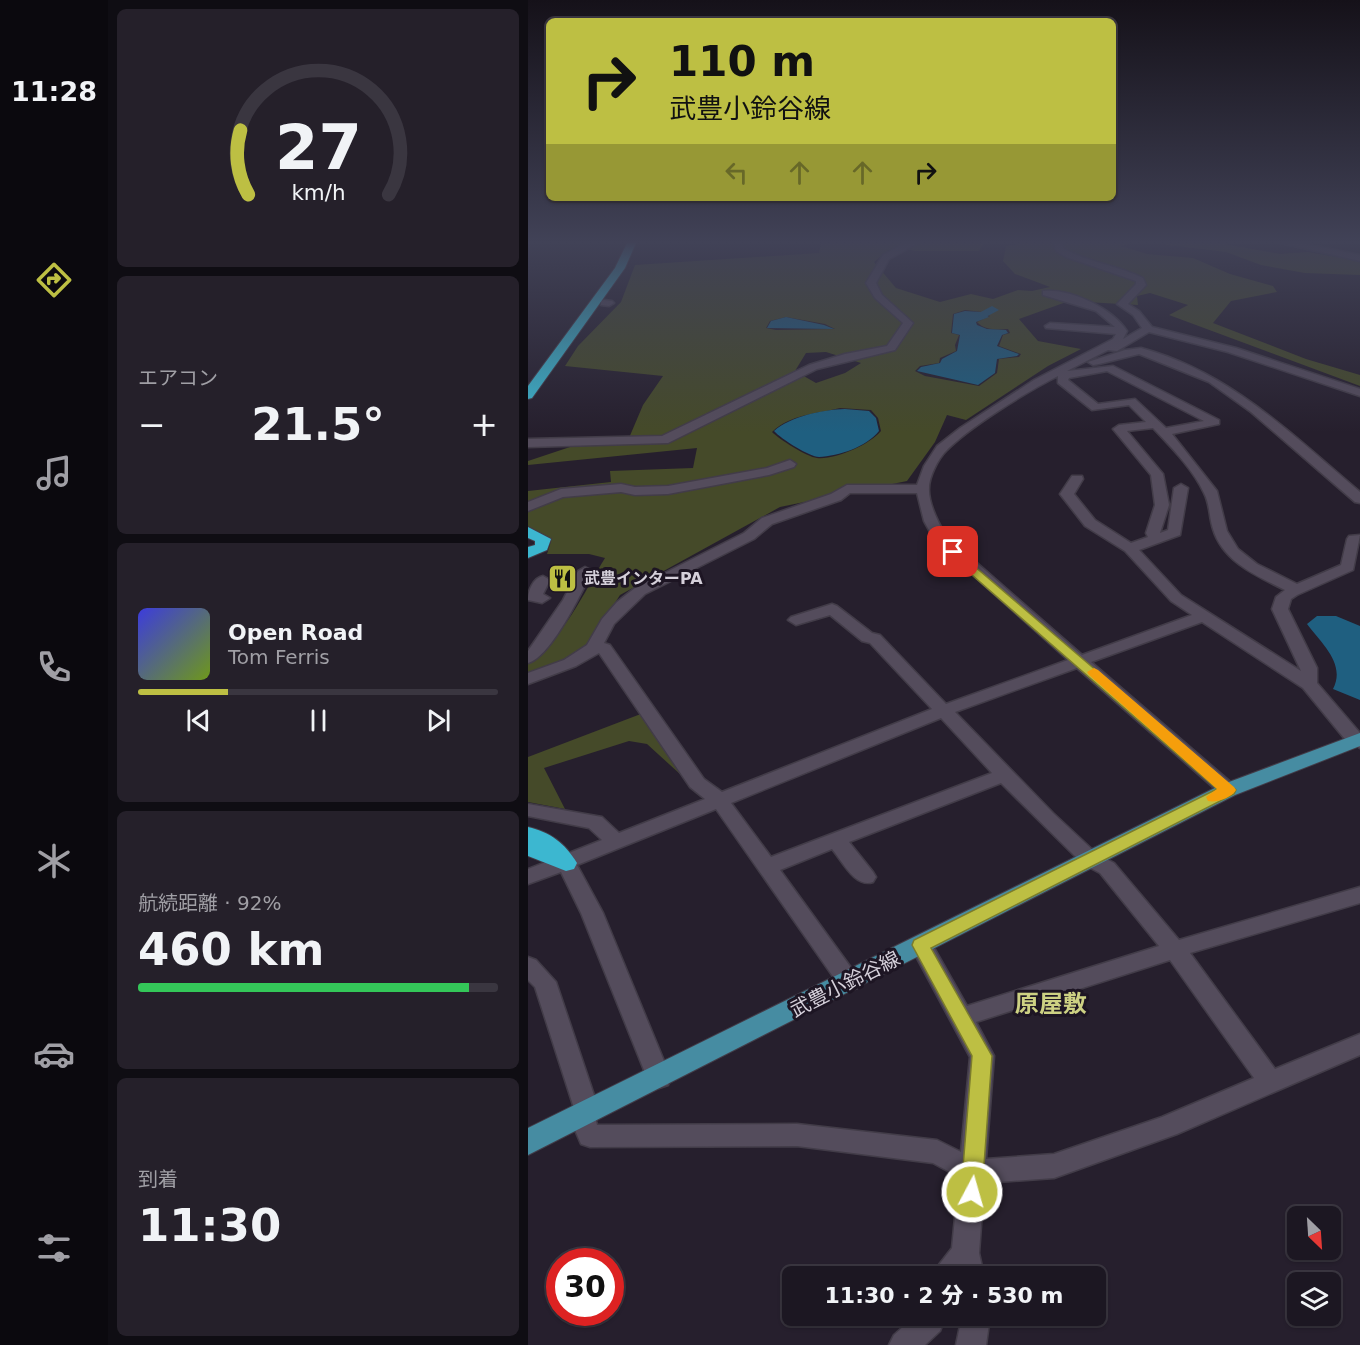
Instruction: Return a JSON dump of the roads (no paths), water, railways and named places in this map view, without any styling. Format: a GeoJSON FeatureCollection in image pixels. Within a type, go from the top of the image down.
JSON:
{"type":"FeatureCollection","features":[{"type":"Feature","properties":{"kind":"highway"},"geometry":{"type":"LineString","coordinates":[[528,395],[534,379],[584,306]]}},
{"type":"Feature","properties":{"kind":"highway"},"geometry":{"type":"LineString","coordinates":[[534,379],[591,306]]}},
{"type":"Feature","properties":{"kind":"highway"},"geometry":{"type":"LineString","coordinates":[[528,407],[542,381],[534,379]]}},
{"type":"Feature","properties":{"kind":"highway"},"geometry":{"type":"LineString","coordinates":[[528,532],[543,539],[542,547],[528,553]]}},
{"type":"Feature","properties":{"kind":"highway"},"geometry":{"type":"LineString","coordinates":[[528,834],[537,836],[555,847],[566,862]]}},
{"type":"Feature","properties":{"kind":"highway"},"geometry":{"type":"LineString","coordinates":[[528,848],[566,862]]}},
{"type":"Feature","properties":{"kind":"main road","name":"武豊小鈴谷線"},"geometry":{"type":"LineString","coordinates":[[528,1142],[1228,790],[1359,740]]}},
{"type":"Feature","properties":{"kind":"street"},"geometry":{"type":"LineString","coordinates":[[528,443],[664,440],[813,367],[845,357],[882,352],[891,348],[908,323],[889,306]]}},
{"type":"Feature","properties":{"kind":"street"},"geometry":{"type":"LineString","coordinates":[[1077,306],[1098,314],[1116,330]]}},
{"type":"Feature","properties":{"kind":"street"},"geometry":{"type":"LineString","coordinates":[[1017,393],[1077,359],[1117,341],[1116,319],[1090,306]]}},
{"type":"Feature","properties":{"kind":"street"},"geometry":{"type":"LineString","coordinates":[[1125,306],[1136,313],[1148,329],[1232,350],[1360,393]]}},
{"type":"Feature","properties":{"kind":"street"},"geometry":{"type":"LineString","coordinates":[[1050,326],[1116,330]]}},
{"type":"Feature","properties":{"kind":"street"},"geometry":{"type":"LineString","coordinates":[[1092,362],[1148,329]]}},
{"type":"Feature","properties":{"kind":"street"},"geometry":{"type":"LineString","coordinates":[[913,488],[941,449],[1051,369],[1100,345],[1109,334],[1116,330]]}},
{"type":"Feature","properties":{"kind":"street"},"geometry":{"type":"LineString","coordinates":[[1077,359],[1092,362],[1106,361],[1133,350],[1141,351],[1214,380],[1255,410],[1360,499]]}},
{"type":"Feature","properties":{"kind":"street"},"geometry":{"type":"LineString","coordinates":[[1156,539],[1153,533],[1162,505],[1157,474],[1119,432],[1119,429],[1161,428],[1215,422],[1109,368],[1064,375],[1062,381],[1096,408],[1131,401],[1161,428],[1212,495],[1211,501],[1221,534],[1234,553],[1247,566],[1295,589]]}},
{"type":"Feature","properties":{"kind":"street"},"geometry":{"type":"LineString","coordinates":[[1017,393],[1036,398]]}},
{"type":"Feature","properties":{"kind":"street"},"geometry":{"type":"LineString","coordinates":[[528,507],[561,493],[621,488],[635,491],[668,490],[716,479],[770,471],[790,464]]}},
{"type":"Feature","properties":{"kind":"street"},"geometry":{"type":"LineString","coordinates":[[1077,479],[1068,494],[1086,519],[1130,548],[1176,597],[1309,684],[1350,734],[1359,740]]}},
{"type":"Feature","properties":{"kind":"street"},"geometry":{"type":"LineString","coordinates":[[842,486],[904,485],[913,488],[943,542],[1228,790]]}},
{"type":"Feature","properties":{"kind":"street"},"geometry":{"type":"LineString","coordinates":[[528,679],[570,663],[593,648],[608,622],[640,591],[748,536],[767,521],[807,505],[836,497],[847,489],[913,488]]}},
{"type":"Feature","properties":{"kind":"street"},"geometry":{"type":"LineString","coordinates":[[1130,548],[1175,532],[1181,488]]}},
{"type":"Feature","properties":{"kind":"street"},"geometry":{"type":"LineString","coordinates":[[1309,684],[1309,668],[1280,609],[1284,597],[1295,589],[1335,576],[1348,567],[1354,539],[1360,539]]}},
{"type":"Feature","properties":{"kind":"street"},"geometry":{"type":"LineString","coordinates":[[528,658],[534,654],[571,600],[585,571]]}},
{"type":"Feature","properties":{"kind":"street"},"geometry":{"type":"LineString","coordinates":[[542,598],[533,597],[543,580]]}},
{"type":"Feature","properties":{"kind":"street"},"geometry":{"type":"LineString","coordinates":[[796,620],[832,609],[868,638],[874,638],[1046,818],[1090,859],[1107,868],[1176,951],[1271,1083]]}},
{"type":"Feature","properties":{"kind":"street"},"geometry":{"type":"LineString","coordinates":[[528,877],[945,710],[1203,616]]}},
{"type":"Feature","properties":{"kind":"street"},"geometry":{"type":"LineString","coordinates":[[593,648],[604,648],[697,783],[719,800],[849,982]]}},
{"type":"Feature","properties":{"kind":"street"},"geometry":{"type":"LineString","coordinates":[[766,867],[1006,774]]}},
{"type":"Feature","properties":{"kind":"street"},"geometry":{"type":"LineString","coordinates":[[528,810],[595,822],[615,841]]}},
{"type":"Feature","properties":{"kind":"street"},"geometry":{"type":"LineString","coordinates":[[836,840],[866,877]]}},
{"type":"Feature","properties":{"kind":"street"},"geometry":{"type":"LineString","coordinates":[[566,862],[592,913],[659,1078]]}},
{"type":"Feature","properties":{"kind":"street"},"geometry":{"type":"LineString","coordinates":[[963,1017],[1253,925],[1360,895]]}},
{"type":"Feature","properties":{"kind":"street"},"geometry":{"type":"LineString","coordinates":[[921,945],[963,1017],[982,1056],[968,1265]]}},
{"type":"Feature","properties":{"kind":"street"},"geometry":{"type":"LineString","coordinates":[[528,966],[544,982],[590,1136],[797,1135],[937,1152],[974,1172],[1054,1166],[1168,1126],[1360,1044]]}},
{"type":"Feature","properties":{"kind":"street"},"geometry":{"type":"LineString","coordinates":[[904,1345],[925,1326]]}},
{"type":"Feature","properties":{"kind":"street"},"geometry":{"type":"LineString","coordinates":[[971,1345],[974,1326]]}},
{"type":"Feature","properties":{"kind":"water"},"geometry":{"type":"Polygon","coordinates":[[[965,311],[981,312],[989,317],[976,322],[977,325],[987,329],[1006,330],[1008,333],[1002,335],[997,346],[1019,354],[997,359],[995,373],[978,385],[917,371],[921,367],[940,363],[942,359],[957,351],[960,335],[952,333],[954,314],[965,311]]]}},
{"type":"Feature","properties":{"kind":"water"},"geometry":{"type":"Polygon","coordinates":[[[786,317],[834,329],[767,328],[771,321],[786,317]]]}},
{"type":"Feature","properties":{"kind":"water"},"geometry":{"type":"Polygon","coordinates":[[[845,409],[869,411],[876,418],[879,431],[867,442],[843,453],[815,456],[796,447],[774,431],[789,421],[807,415],[845,409]]]}},
{"type":"Feature","properties":{"kind":"water"},"geometry":{"type":"Polygon","coordinates":[[[1317,616],[1336,616],[1360,626],[1360,700],[1333,689],[1337,671],[1334,663],[1307,624],[1317,616]]]}},
{"type":"Feature","properties":{"kind":"waterway"},"geometry":{"type":"LineString","coordinates":[[984,314],[992,310]]}},
{"type":"Feature","properties":{"kind":"place","name":"武豊インターPA"},"geometry":{"type":"Point","coordinates":[563,578]}},
{"type":"Feature","properties":{"kind":"district","name":"原屋敷"},"geometry":{"type":"Point","coordinates":[1051,1004]}}]}
